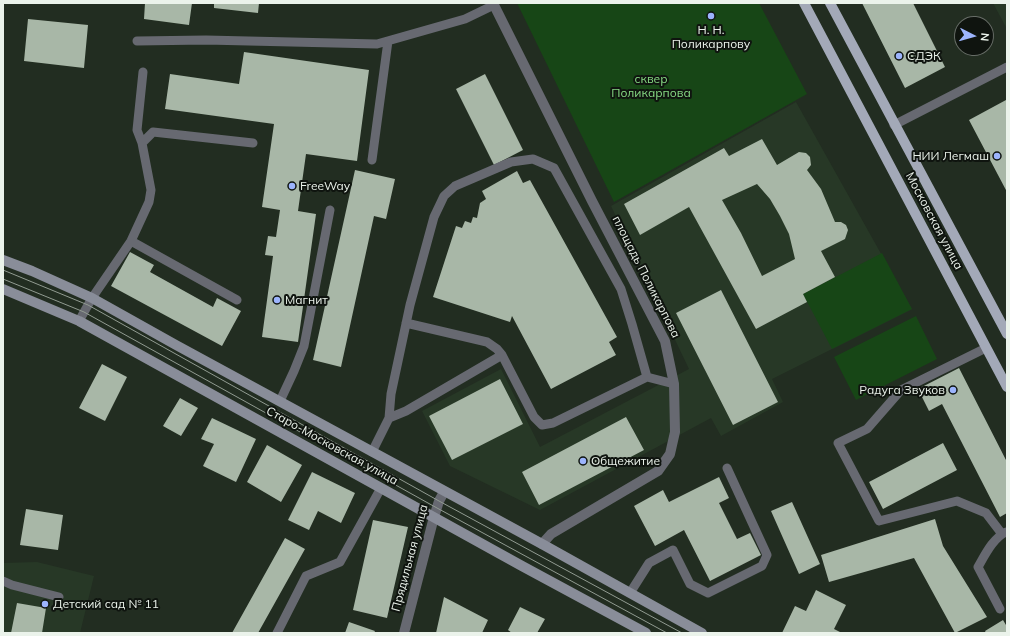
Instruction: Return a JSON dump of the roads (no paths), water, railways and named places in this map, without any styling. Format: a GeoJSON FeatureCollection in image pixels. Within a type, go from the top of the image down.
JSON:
{"type":"FeatureCollection","features":[{"type":"Feature","properties":{"kind":"main road","name":"Московская улица"},"geometry":{"type":"LineString","coordinates":[[804,3],[1007,387]]}},
{"type":"Feature","properties":{"kind":"main road","name":"Московская улица"},"geometry":{"type":"LineString","coordinates":[[830,3],[1007,334]]}},
{"type":"Feature","properties":{"kind":"main road"},"geometry":{"type":"LineString","coordinates":[[3,260],[32,271],[92,298],[702,633]]}},
{"type":"Feature","properties":{"kind":"main road","name":"Старо-Московская улица"},"geometry":{"type":"LineString","coordinates":[[3,289],[79,321],[646,633]]}},
{"type":"Feature","properties":{"kind":"street","name":"площадь Поликарпова"},"geometry":{"type":"LineString","coordinates":[[493,4],[592,201],[665,341],[674,384],[675,432],[670,454],[658,471],[552,534],[542,544]]}},
{"type":"Feature","properties":{"kind":"street","name":"Прядильная улица"},"geometry":{"type":"LineString","coordinates":[[404,633],[434,517],[439,501],[444,492]]}},
{"type":"Feature","properties":{"kind":"lane"},"geometry":{"type":"LineString","coordinates":[[138,42],[206,40],[378,44],[465,19],[493,4]]}},
{"type":"Feature","properties":{"kind":"lane"},"geometry":{"type":"LineString","coordinates":[[372,160],[388,41]]}},
{"type":"Feature","properties":{"kind":"lane"},"geometry":{"type":"LineString","coordinates":[[894,125],[1007,67]]}},
{"type":"Feature","properties":{"kind":"lane"},"geometry":{"type":"LineString","coordinates":[[79,321],[92,298],[131,241],[149,202],[150,190],[142,143],[137,130],[142,72]]}},
{"type":"Feature","properties":{"kind":"lane"},"geometry":{"type":"LineString","coordinates":[[142,143],[153,132],[253,142]]}},
{"type":"Feature","properties":{"kind":"lane"},"geometry":{"type":"LineString","coordinates":[[372,452],[389,418],[391,394],[406,323],[434,217],[444,196],[455,186],[511,162],[533,159],[554,168],[621,289],[647,377]]}},
{"type":"Feature","properties":{"kind":"lane"},"geometry":{"type":"LineString","coordinates":[[280,401],[304,346],[330,210]]}},
{"type":"Feature","properties":{"kind":"lane"},"geometry":{"type":"LineString","coordinates":[[131,241],[237,300]]}},
{"type":"Feature","properties":{"kind":"lane"},"geometry":{"type":"LineString","coordinates":[[406,323],[487,342],[497,349],[502,355],[534,417],[542,425],[553,423],[647,377],[674,384]]}},
{"type":"Feature","properties":{"kind":"lane"},"geometry":{"type":"LineString","coordinates":[[986,348],[901,390],[867,428],[838,443],[879,521],[957,501],[986,513],[1004,532],[994,542],[978,567],[1000,609]]}},
{"type":"Feature","properties":{"kind":"lane"},"geometry":{"type":"LineString","coordinates":[[389,418],[406,411],[502,355]]}},
{"type":"Feature","properties":{"kind":"lane"},"geometry":{"type":"LineString","coordinates":[[630,593],[649,563],[673,550],[690,584],[708,593],[762,566],[767,554],[727,468]]}},
{"type":"Feature","properties":{"kind":"lane"},"geometry":{"type":"LineString","coordinates":[[277,633],[306,576],[340,562],[381,488]]}},
{"type":"Feature","properties":{"kind":"lane"},"geometry":{"type":"LineString","coordinates":[[3,581],[12,586],[59,597]]}},
{"type":"Feature","properties":{"kind":"tram line"},"geometry":{"type":"LineString","coordinates":[[3,270],[88,305],[439,501],[682,633]]}},
{"type":"Feature","properties":{"kind":"tram line"},"geometry":{"type":"LineString","coordinates":[[3,279],[84,312],[437,508],[667,633]]}},
{"type":"Feature","properties":{"kind":"place","name":"Н. Н. Поликарпову"},"geometry":{"type":"Point","coordinates":[711,16]}},
{"type":"Feature","properties":{"kind":"place","name":"СДЭК"},"geometry":{"type":"Point","coordinates":[899,56]}},
{"type":"Feature","properties":{"kind":"place","name":"НИИ Легмаш"},"geometry":{"type":"Point","coordinates":[997,156]}},
{"type":"Feature","properties":{"kind":"place","name":"FreeWay"},"geometry":{"type":"Point","coordinates":[292,186]}},
{"type":"Feature","properties":{"kind":"place","name":"Магнит"},"geometry":{"type":"Point","coordinates":[277,300]}},
{"type":"Feature","properties":{"kind":"place","name":"Радуга Звуков"},"geometry":{"type":"Point","coordinates":[953,390]}},
{"type":"Feature","properties":{"kind":"place","name":"Общежитие"},"geometry":{"type":"Point","coordinates":[583,461]}},
{"type":"Feature","properties":{"kind":"place","name":"Детский сад № 11"},"geometry":{"type":"Point","coordinates":[45,604]}},
{"type":"Feature","properties":{"kind":"park label","name":"сквер Поликарпова"},"geometry":{"type":"Point","coordinates":[651,86]}}]}
